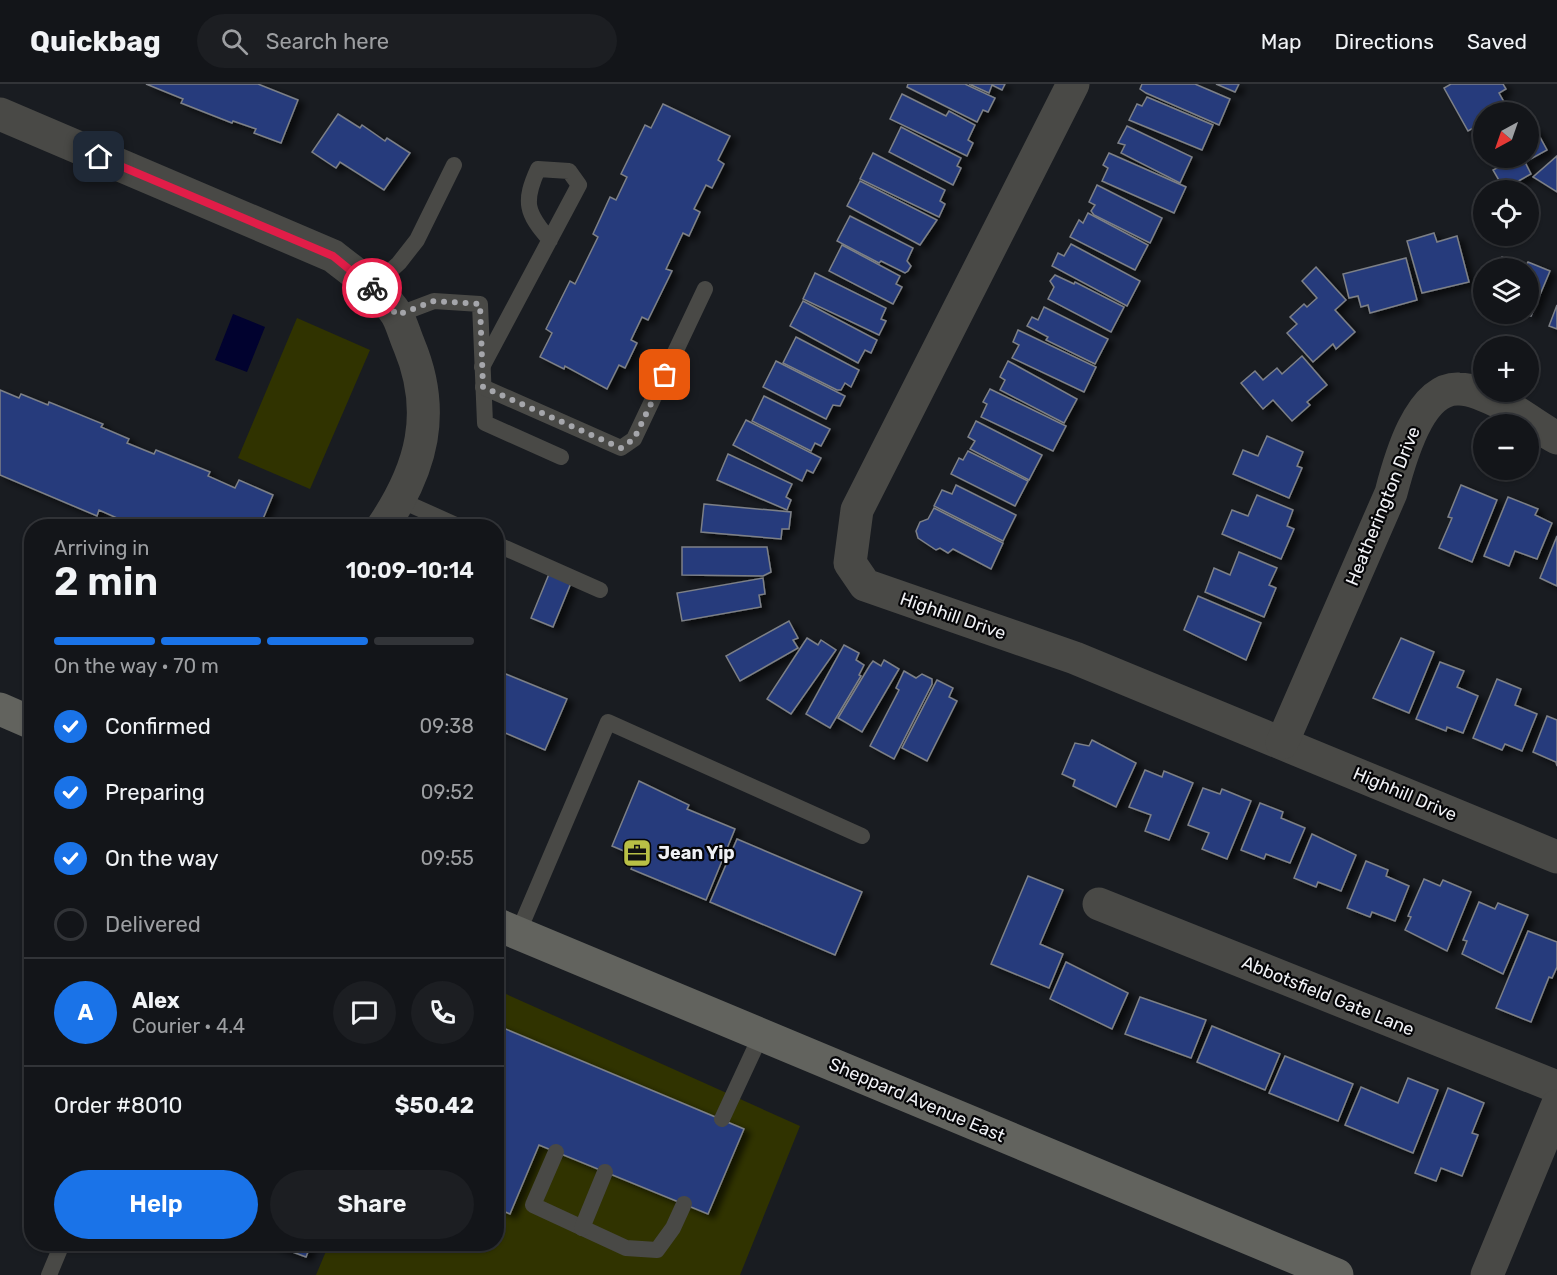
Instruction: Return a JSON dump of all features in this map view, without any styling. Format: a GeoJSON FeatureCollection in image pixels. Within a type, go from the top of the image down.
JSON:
{"type":"FeatureCollection","features":[{"type":"Feature","properties":{"kind":"main road"},"geometry":{"type":"LineString","coordinates":[[0,710],[24,720]]}},
{"type":"Feature","properties":{"kind":"main road","name":"Sheppard Avenue East"},"geometry":{"type":"LineString","coordinates":[[507,929],[1337,1275]]}},
{"type":"Feature","properties":{"kind":"street","name":"Highhill Drive"},"geometry":{"type":"LineString","coordinates":[[1072,84],[856,510],[850,563],[865,585],[1076,658],[1557,857]]}},
{"type":"Feature","properties":{"kind":"street"},"geometry":{"type":"LineString","coordinates":[[0,114],[333,256],[372,288],[397,315],[421,373],[425,416],[416,464],[391,514]]}},
{"type":"Feature","properties":{"kind":"street","name":"Heatherington Drive"},"geometry":{"type":"LineString","coordinates":[[1282,743],[1391,493],[1401,454],[1431,399],[1458,388],[1477,393],[1502,404],[1557,438]]}},
{"type":"Feature","properties":{"kind":"street","name":"Abbotsfield Gate Lane"},"geometry":{"type":"LineString","coordinates":[[1099,904],[1557,1087]]}},
{"type":"Feature","properties":{"kind":"street"},"geometry":{"type":"LineString","coordinates":[[1487,1275],[1557,1106]]}},
{"type":"Feature","properties":{"kind":"lane"},"geometry":{"type":"LineString","coordinates":[[372,288],[399,263],[417,240],[454,165]]}},
{"type":"Feature","properties":{"kind":"lane"},"geometry":{"type":"LineString","coordinates":[[482,368],[550,240]]}},
{"type":"Feature","properties":{"kind":"lane"},"geometry":{"type":"LineString","coordinates":[[483,387],[621,448],[634,439],[705,289]]}},
{"type":"Feature","properties":{"kind":"lane"},"geometry":{"type":"LineString","coordinates":[[397,315],[434,301],[480,304],[485,423],[561,457]]}},
{"type":"Feature","properties":{"kind":"lane"},"geometry":{"type":"LineString","coordinates":[[391,514],[419,519]]}},
{"type":"Feature","properties":{"kind":"lane"},"geometry":{"type":"LineString","coordinates":[[504,548],[600,590]]}},
{"type":"Feature","properties":{"kind":"lane"},"geometry":{"type":"LineString","coordinates":[[507,929],[608,723],[862,836]]}},
{"type":"Feature","properties":{"kind":"lane"},"geometry":{"type":"LineString","coordinates":[[722,1119],[761,1035]]}},
{"type":"Feature","properties":{"kind":"lane"},"geometry":{"type":"LineString","coordinates":[[556,1152],[533,1205],[626,1248],[657,1250],[673,1228],[684,1204]]}},
{"type":"Feature","properties":{"kind":"lane"},"geometry":{"type":"LineString","coordinates":[[582,1228],[605,1173]]}},
{"type":"Feature","properties":{"kind":"lane"},"geometry":{"type":"LineString","coordinates":[[49,1275],[59,1251]]}},
{"type":"Feature","properties":{"kind":"shaded area"},"geometry":{"type":"Polygon","coordinates":[[[297,318],[370,350],[310,489],[238,458],[297,318]]]}},
{"type":"Feature","properties":{"kind":"shaded area"},"geometry":{"type":"Polygon","coordinates":[[[504,993],[800,1126],[740,1275],[316,1275],[326,1251],[504,1251],[504,993]]]}},
{"type":"Feature","properties":{"kind":"water"},"geometry":{"type":"Polygon","coordinates":[[[233,314],[265,327],[247,372],[215,360],[233,314]]]}},
{"type":"Feature","properties":{"kind":"building"},"geometry":{"type":"Polygon","coordinates":[[[146,84],[258,84],[298,100],[281,143],[254,133],[256,129],[233,121],[232,123],[181,103],[183,99],[146,84]]]}},
{"type":"Feature","properties":{"kind":"building"},"geometry":{"type":"Polygon","coordinates":[[[908,84],[965,84],[995,98],[988,112],[983,110],[977,122],[907,87],[908,84]]]}},
{"type":"Feature","properties":{"kind":"building"},"geometry":{"type":"Polygon","coordinates":[[[969,84],[1005,84],[1002,90],[992,85],[989,93],[969,84]]]}},
{"type":"Feature","properties":{"kind":"building"},"geometry":{"type":"Polygon","coordinates":[[[1142,84],[1195,84],[1230,99],[1219,125],[1146,93],[1140,89],[1142,84]]]}},
{"type":"Feature","properties":{"kind":"building"},"geometry":{"type":"Polygon","coordinates":[[[1216,84],[1239,84],[1235,92],[1216,84]]]}},
{"type":"Feature","properties":{"kind":"building"},"geometry":{"type":"Polygon","coordinates":[[[1451,84],[1503,84],[1506,89],[1499,93],[1504,102],[1473,102],[1473,128],[1468,131],[1444,88],[1451,84]]]}},
{"type":"Feature","properties":{"kind":"building"},"geometry":{"type":"Polygon","coordinates":[[[902,94],[946,116],[949,111],[975,125],[968,140],[973,143],[967,156],[890,119],[902,94]]]}},
{"type":"Feature","properties":{"kind":"building"},"geometry":{"type":"Polygon","coordinates":[[[1147,97],[1213,125],[1202,150],[1129,120],[1137,104],[1142,106],[1147,97]]]}},
{"type":"Feature","properties":{"kind":"building"},"geometry":{"type":"Polygon","coordinates":[[[663,104],[730,136],[718,160],[724,164],[712,188],[706,185],[694,209],[700,212],[689,236],[683,233],[666,269],[672,271],[648,320],[642,317],[631,340],[637,343],[625,368],[619,365],[607,389],[565,366],[564,369],[540,357],[552,333],[546,329],[570,281],[575,284],[598,237],[593,234],[610,197],[616,200],[627,177],[621,174],[645,125],[651,128],[663,104]]]}},
{"type":"Feature","properties":{"kind":"building"},"geometry":{"type":"Polygon","coordinates":[[[338,114],[360,128],[362,125],[385,141],[387,138],[410,153],[384,190],[340,162],[336,168],[312,152],[338,114]]]}},
{"type":"Feature","properties":{"kind":"building"},"geometry":{"type":"Polygon","coordinates":[[[1127,126],[1192,157],[1180,183],[1121,153],[1125,145],[1118,143],[1127,126]]]}},
{"type":"Feature","properties":{"kind":"building"},"geometry":{"type":"Polygon","coordinates":[[[901,127],[961,158],[957,166],[961,168],[953,185],[889,152],[901,127]]]}},
{"type":"Feature","properties":{"kind":"building"},"geometry":{"type":"Polygon","coordinates":[[[1539,135],[1547,150],[1539,154],[1539,135]]]}},
{"type":"Feature","properties":{"kind":"building"},"geometry":{"type":"Polygon","coordinates":[[[873,153],[945,190],[940,201],[945,204],[939,217],[860,179],[873,153]]]}},
{"type":"Feature","properties":{"kind":"building"},"geometry":{"type":"Polygon","coordinates":[[[1109,153],[1186,187],[1174,213],[1102,181],[1108,168],[1103,165],[1109,153]]]}},
{"type":"Feature","properties":{"kind":"building"},"geometry":{"type":"Polygon","coordinates":[[[1557,156],[1557,192],[1533,177],[1557,156]]]}},
{"type":"Feature","properties":{"kind":"building"},"geometry":{"type":"Polygon","coordinates":[[[1528,168],[1531,174],[1520,180],[1499,180],[1493,170],[1528,168]]]}},
{"type":"Feature","properties":{"kind":"building"},"geometry":{"type":"Polygon","coordinates":[[[860,181],[937,220],[920,245],[847,206],[860,181]]]}},
{"type":"Feature","properties":{"kind":"building"},"geometry":{"type":"Polygon","coordinates":[[[1097,185],[1162,218],[1150,243],[1094,215],[1091,211],[1095,205],[1089,202],[1097,185]]]}},
{"type":"Feature","properties":{"kind":"building"},"geometry":{"type":"Polygon","coordinates":[[[1088,213],[1148,245],[1135,270],[1070,237],[1079,220],[1083,223],[1088,213]]]}},
{"type":"Feature","properties":{"kind":"building"},"geometry":{"type":"Polygon","coordinates":[[[850,216],[913,248],[907,261],[911,266],[908,271],[905,273],[881,261],[879,263],[837,241],[850,216]]]}},
{"type":"Feature","properties":{"kind":"building"},"geometry":{"type":"Polygon","coordinates":[[[1434,233],[1437,242],[1457,236],[1469,282],[1422,293],[1407,241],[1434,233]]]}},
{"type":"Feature","properties":{"kind":"building"},"geometry":{"type":"Polygon","coordinates":[[[1071,244],[1140,281],[1127,306],[1052,266],[1058,253],[1064,256],[1071,244]]]}},
{"type":"Feature","properties":{"kind":"building"},"geometry":{"type":"Polygon","coordinates":[[[842,245],[900,276],[896,284],[902,287],[893,304],[829,271],[842,245]]]}},
{"type":"Feature","properties":{"kind":"building"},"geometry":{"type":"Polygon","coordinates":[[[1406,258],[1417,300],[1370,313],[1368,305],[1361,307],[1358,296],[1349,298],[1343,274],[1406,258]]]}},
{"type":"Feature","properties":{"kind":"building"},"geometry":{"type":"Polygon","coordinates":[[[1539,266],[1550,271],[1539,297],[1539,266]]]}},
{"type":"Feature","properties":{"kind":"building"},"geometry":{"type":"Polygon","coordinates":[[[1316,267],[1346,300],[1335,310],[1355,332],[1336,349],[1333,344],[1313,362],[1287,333],[1297,324],[1290,317],[1304,304],[1307,307],[1317,298],[1302,281],[1316,267]]]}},
{"type":"Feature","properties":{"kind":"building"},"geometry":{"type":"Polygon","coordinates":[[[815,273],[886,308],[881,319],[886,321],[879,335],[803,299],[815,273]]]}},
{"type":"Feature","properties":{"kind":"building"},"geometry":{"type":"Polygon","coordinates":[[[1055,275],[1074,284],[1075,282],[1124,307],[1111,332],[1048,299],[1054,287],[1050,281],[1055,275]]]}},
{"type":"Feature","properties":{"kind":"building"},"geometry":{"type":"Polygon","coordinates":[[[803,301],[877,340],[871,353],[865,350],[858,363],[790,326],[803,301]]]}},
{"type":"Feature","properties":{"kind":"building"},"geometry":{"type":"Polygon","coordinates":[[[1557,305],[1557,329],[1549,326],[1557,305]]]}},
{"type":"Feature","properties":{"kind":"building"},"geometry":{"type":"Polygon","coordinates":[[[1044,307],[1108,339],[1095,364],[1046,340],[1048,337],[1027,326],[1032,317],[1038,320],[1044,307]]]}},
{"type":"Feature","properties":{"kind":"building"},"geometry":{"type":"Polygon","coordinates":[[[1018,330],[1096,367],[1084,392],[1012,358],[1019,345],[1013,342],[1018,330]]]}},
{"type":"Feature","properties":{"kind":"building"},"geometry":{"type":"Polygon","coordinates":[[[796,337],[859,370],[851,387],[845,383],[841,390],[837,390],[783,363],[796,337]]]}},
{"type":"Feature","properties":{"kind":"building"},"geometry":{"type":"Polygon","coordinates":[[[1302,356],[1327,385],[1307,402],[1310,405],[1292,421],[1273,400],[1263,409],[1241,383],[1255,371],[1263,380],[1277,368],[1282,374],[1302,356]]]}},
{"type":"Feature","properties":{"kind":"building"},"geometry":{"type":"Polygon","coordinates":[[[776,361],[845,396],[840,406],[833,405],[826,419],[763,387],[776,361]]]}},
{"type":"Feature","properties":{"kind":"building"},"geometry":{"type":"Polygon","coordinates":[[[1008,361],[1077,399],[1064,423],[1000,390],[1005,380],[1000,377],[1008,361]]]}},
{"type":"Feature","properties":{"kind":"building"},"geometry":{"type":"Polygon","coordinates":[[[990,389],[1066,426],[1053,451],[981,417],[987,404],[983,402],[990,389]]]}},
{"type":"Feature","properties":{"kind":"building"},"geometry":{"type":"Polygon","coordinates":[[[0,390],[19,398],[21,394],[48,405],[49,402],[103,424],[101,427],[129,439],[127,443],[154,454],[156,450],[210,472],[208,476],[235,488],[239,480],[273,495],[263,519],[119,519],[99,510],[97,516],[0,475],[0,390]]]}},
{"type":"Feature","properties":{"kind":"building"},"geometry":{"type":"Polygon","coordinates":[[[764,396],[830,429],[821,446],[815,443],[811,451],[752,421],[764,396]]]}},
{"type":"Feature","properties":{"kind":"building"},"geometry":{"type":"Polygon","coordinates":[[[746,420],[821,458],[813,473],[807,470],[802,481],[733,445],[746,420]]]}},
{"type":"Feature","properties":{"kind":"building"},"geometry":{"type":"Polygon","coordinates":[[[976,421],[1042,455],[1029,480],[970,449],[975,441],[968,437],[976,421]]]}},
{"type":"Feature","properties":{"kind":"building"},"geometry":{"type":"Polygon","coordinates":[[[1267,436],[1303,452],[1297,466],[1302,468],[1289,498],[1233,474],[1243,450],[1258,456],[1267,436]]]}},
{"type":"Feature","properties":{"kind":"building"},"geometry":{"type":"Polygon","coordinates":[[[968,451],[1028,481],[1015,506],[951,474],[959,458],[963,460],[968,451]]]}},
{"type":"Feature","properties":{"kind":"building"},"geometry":{"type":"Polygon","coordinates":[[[728,454],[792,484],[786,497],[791,500],[787,510],[717,480],[728,454]]]}},
{"type":"Feature","properties":{"kind":"building"},"geometry":{"type":"Polygon","coordinates":[[[956,485],[1016,515],[1003,541],[934,506],[942,490],[952,494],[956,485]]]}},
{"type":"Feature","properties":{"kind":"building"},"geometry":{"type":"Polygon","coordinates":[[[1461,485],[1497,500],[1472,562],[1439,548],[1452,518],[1448,517],[1461,485]]]}},
{"type":"Feature","properties":{"kind":"building"},"geometry":{"type":"Polygon","coordinates":[[[1257,495],[1293,510],[1287,526],[1294,529],[1281,559],[1222,534],[1232,510],[1248,516],[1257,495]]]}},
{"type":"Feature","properties":{"kind":"building"},"geometry":{"type":"Polygon","coordinates":[[[1508,497],[1538,509],[1535,515],[1552,523],[1537,559],[1515,551],[1509,566],[1484,556],[1508,497]]]}},
{"type":"Feature","properties":{"kind":"building"},"geometry":{"type":"Polygon","coordinates":[[[704,504],[791,512],[789,529],[782,529],[781,539],[701,532],[704,504]]]}},
{"type":"Feature","properties":{"kind":"building"},"geometry":{"type":"Polygon","coordinates":[[[934,508],[1003,543],[991,569],[953,549],[948,553],[940,548],[936,550],[918,538],[916,531],[920,522],[928,519],[934,508]]]}},
{"type":"Feature","properties":{"kind":"building"},"geometry":{"type":"Polygon","coordinates":[[[1557,536],[1557,586],[1540,578],[1557,536]]]}},
{"type":"Feature","properties":{"kind":"building"},"geometry":{"type":"Polygon","coordinates":[[[682,547],[767,547],[771,572],[763,576],[682,575],[682,547]]]}},
{"type":"Feature","properties":{"kind":"building"},"geometry":{"type":"Polygon","coordinates":[[[1239,552],[1277,568],[1269,585],[1276,588],[1264,617],[1205,592],[1214,568],[1230,575],[1239,552]]]}},
{"type":"Feature","properties":{"kind":"building"},"geometry":{"type":"Polygon","coordinates":[[[549,574],[571,583],[553,627],[531,618],[549,574]]]}},
{"type":"Feature","properties":{"kind":"building"},"geometry":{"type":"Polygon","coordinates":[[[763,578],[765,594],[759,595],[761,607],[682,621],[677,593],[763,578]]]}},
{"type":"Feature","properties":{"kind":"building"},"geometry":{"type":"Polygon","coordinates":[[[1198,596],[1261,623],[1246,660],[1184,630],[1198,596]]]}},
{"type":"Feature","properties":{"kind":"building"},"geometry":{"type":"Polygon","coordinates":[[[789,621],[798,638],[793,640],[798,648],[740,681],[726,656],[789,621]]]}},
{"type":"Feature","properties":{"kind":"building"},"geometry":{"type":"Polygon","coordinates":[[[807,638],[818,645],[821,640],[836,650],[791,714],[767,699],[807,638]]]}},
{"type":"Feature","properties":{"kind":"building"},"geometry":{"type":"Polygon","coordinates":[[[1401,638],[1434,652],[1409,713],[1373,698],[1401,638]]]}},
{"type":"Feature","properties":{"kind":"building"},"geometry":{"type":"Polygon","coordinates":[[[844,645],[859,653],[856,660],[864,665],[859,675],[861,676],[830,728],[806,714],[844,645]]]}},
{"type":"Feature","properties":{"kind":"building"},"geometry":{"type":"Polygon","coordinates":[[[884,660],[899,669],[862,732],[838,718],[873,661],[881,666],[884,660]]]}},
{"type":"Feature","properties":{"kind":"building"},"geometry":{"type":"Polygon","coordinates":[[[1440,662],[1464,671],[1457,687],[1478,696],[1463,733],[1447,727],[1446,731],[1416,719],[1440,662]]]}},
{"type":"Feature","properties":{"kind":"building"},"geometry":{"type":"Polygon","coordinates":[[[904,671],[916,678],[922,674],[932,679],[932,684],[894,759],[870,746],[899,690],[896,688],[904,671]]]}},
{"type":"Feature","properties":{"kind":"building"},"geometry":{"type":"Polygon","coordinates":[[[504,673],[567,699],[545,750],[504,732],[504,673]]]}},
{"type":"Feature","properties":{"kind":"building"},"geometry":{"type":"Polygon","coordinates":[[[1497,679],[1521,689],[1515,705],[1537,714],[1522,751],[1505,744],[1502,750],[1473,738],[1497,679]]]}},
{"type":"Feature","properties":{"kind":"building"},"geometry":{"type":"Polygon","coordinates":[[[937,680],[953,688],[949,697],[957,701],[927,761],[902,748],[937,680]]]}},
{"type":"Feature","properties":{"kind":"building"},"geometry":{"type":"Polygon","coordinates":[[[1547,716],[1557,720],[1557,766],[1556,762],[1533,752],[1547,716]]]}},
{"type":"Feature","properties":{"kind":"building"},"geometry":{"type":"Polygon","coordinates":[[[1092,740],[1136,763],[1116,807],[1073,786],[1075,780],[1062,774],[1075,743],[1089,746],[1092,740]]]}},
{"type":"Feature","properties":{"kind":"building"},"geometry":{"type":"Polygon","coordinates":[[[1145,770],[1162,777],[1164,771],[1193,783],[1169,840],[1145,831],[1151,815],[1129,807],[1145,770]]]}},
{"type":"Feature","properties":{"kind":"building"},"geometry":{"type":"Polygon","coordinates":[[[639,781],[689,805],[687,809],[735,829],[706,900],[631,869],[636,856],[612,846],[639,781]]]}},
{"type":"Feature","properties":{"kind":"building"},"geometry":{"type":"Polygon","coordinates":[[[1203,788],[1220,794],[1222,789],[1251,801],[1227,859],[1202,849],[1209,833],[1188,825],[1203,788]]]}},
{"type":"Feature","properties":{"kind":"building"},"geometry":{"type":"Polygon","coordinates":[[[1260,803],[1283,812],[1281,818],[1305,828],[1290,863],[1266,854],[1264,859],[1241,850],[1260,803]]]}},
{"type":"Feature","properties":{"kind":"building"},"geometry":{"type":"Polygon","coordinates":[[[1312,834],[1356,855],[1341,891],[1318,882],[1316,887],[1294,878],[1312,834]]]}},
{"type":"Feature","properties":{"kind":"building"},"geometry":{"type":"Polygon","coordinates":[[[737,839],[862,892],[835,955],[710,902],[737,839]]]}},
{"type":"Feature","properties":{"kind":"building"},"geometry":{"type":"Polygon","coordinates":[[[1366,861],[1388,870],[1386,876],[1409,886],[1395,921],[1372,912],[1370,917],[1347,908],[1366,861]]]}},
{"type":"Feature","properties":{"kind":"building"},"geometry":{"type":"Polygon","coordinates":[[[1028,876],[1063,890],[1040,944],[1063,954],[1049,988],[991,964],[1028,876]]]}},
{"type":"Feature","properties":{"kind":"building"},"geometry":{"type":"Polygon","coordinates":[[[1424,879],[1440,886],[1443,880],[1471,892],[1447,951],[1405,930],[1411,917],[1408,916],[1424,879]]]}},
{"type":"Feature","properties":{"kind":"building"},"geometry":{"type":"Polygon","coordinates":[[[1479,902],[1495,909],[1498,903],[1528,915],[1503,974],[1462,954],[1467,941],[1463,940],[1479,902]]]}},
{"type":"Feature","properties":{"kind":"building"},"geometry":{"type":"Polygon","coordinates":[[[1528,931],[1557,942],[1557,967],[1552,978],[1549,977],[1531,1022],[1496,1008],[1528,931]]]}},
{"type":"Feature","properties":{"kind":"building"},"geometry":{"type":"Polygon","coordinates":[[[1066,962],[1128,993],[1112,1029],[1050,999],[1066,962]]]}},
{"type":"Feature","properties":{"kind":"building"},"geometry":{"type":"Polygon","coordinates":[[[1140,997],[1206,1020],[1191,1058],[1125,1034],[1140,997]]]}},
{"type":"Feature","properties":{"kind":"building"},"geometry":{"type":"Polygon","coordinates":[[[1212,1026],[1280,1054],[1265,1090],[1197,1062],[1212,1026]]]}},
{"type":"Feature","properties":{"kind":"building"},"geometry":{"type":"Polygon","coordinates":[[[504,1028],[744,1129],[708,1214],[539,1145],[510,1214],[504,1211],[504,1028]]]}},
{"type":"Feature","properties":{"kind":"building"},"geometry":{"type":"Polygon","coordinates":[[[1285,1056],[1353,1084],[1338,1121],[1269,1093],[1285,1056]]]}},
{"type":"Feature","properties":{"kind":"building"},"geometry":{"type":"Polygon","coordinates":[[[1408,1078],[1438,1090],[1413,1153],[1345,1125],[1361,1087],[1398,1103],[1408,1078]]]}},
{"type":"Feature","properties":{"kind":"building"},"geometry":{"type":"Polygon","coordinates":[[[1448,1088],[1484,1103],[1472,1133],[1478,1135],[1462,1176],[1441,1168],[1436,1181],[1415,1173],[1448,1088]]]}},
{"type":"Feature","properties":{"kind":"building"},"geometry":{"type":"Polygon","coordinates":[[[290,1251],[308,1251],[306,1257],[290,1251]]]}},
{"type":"Feature","properties":{"kind":"way so far"},"geometry":{"type":"LineString","coordinates":[[372,288],[397,315],[434,301],[480,304],[483,387],[621,448],[634,439],[665,375]]}},
{"type":"Feature","properties":{"kind":"place","name":"Jean Yip"},"geometry":{"type":"Point","coordinates":[637,853]}},
{"type":"Feature","properties":{"kind":"route"},"geometry":{"type":"LineString","coordinates":[[99,157],[333,256],[372,288]]}}]}
